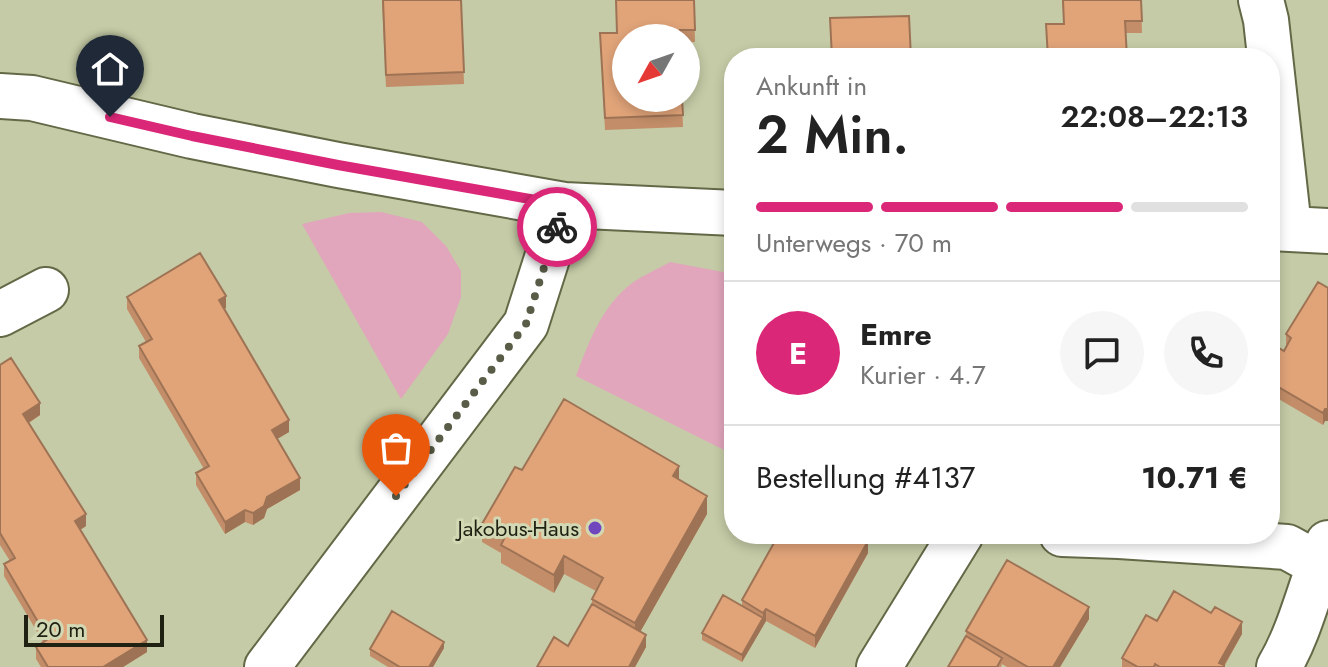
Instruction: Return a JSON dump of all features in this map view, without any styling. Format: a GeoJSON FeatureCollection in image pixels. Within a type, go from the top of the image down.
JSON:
{"type":"FeatureCollection","features":[{"type":"Feature","properties":{"kind":"street"},"geometry":{"type":"LineString","coordinates":[[1261,0],[1270,48]]}},
{"type":"Feature","properties":{"kind":"street"},"geometry":{"type":"LineString","coordinates":[[11,92],[236,145],[564,205],[724,213]]}},
{"type":"Feature","properties":{"kind":"street"},"geometry":{"type":"LineString","coordinates":[[1280,118],[1296,229]]}},
{"type":"Feature","properties":{"kind":"street"},"geometry":{"type":"LineString","coordinates":[[267,667],[526,324],[564,205]]}},
{"type":"Feature","properties":{"kind":"street"},"geometry":{"type":"LineString","coordinates":[[0,314],[46,290]]}},
{"type":"Feature","properties":{"kind":"street"},"geometry":{"type":"LineString","coordinates":[[879,667],[955,544]]}},
{"type":"Feature","properties":{"kind":"street"},"geometry":{"type":"LineString","coordinates":[[1245,544],[1323,554],[1292,645],[1279,667]]}},
{"type":"Feature","properties":{"kind":"shaded area"},"geometry":{"type":"Polygon","coordinates":[[[381,212],[422,222],[446,246],[461,271],[461,297],[448,334],[401,399],[302,224],[349,213],[381,212]]]}},
{"type":"Feature","properties":{"kind":"shaded area"},"geometry":{"type":"Polygon","coordinates":[[[670,262],[724,272],[724,450],[576,376],[609,307],[636,280],[670,262]]]}},
{"type":"Feature","properties":{"kind":"building"},"geometry":{"type":"Polygon","coordinates":[[[383,0],[461,0],[464,72],[386,75],[383,0]]]}},
{"type":"Feature","properties":{"kind":"building"},"geometry":{"type":"Polygon","coordinates":[[[616,0],[694,0],[695,24],[617,24],[616,0]]]}},
{"type":"Feature","properties":{"kind":"building"},"geometry":{"type":"Polygon","coordinates":[[[1063,0],[1141,0],[1142,21],[1125,21],[1126,48],[1047,48],[1046,24],[1064,24],[1063,0]]]}},
{"type":"Feature","properties":{"kind":"building"},"geometry":{"type":"Polygon","coordinates":[[[909,16],[911,48],[832,48],[830,18],[909,16]]]}},
{"type":"Feature","properties":{"kind":"building"},"geometry":{"type":"Polygon","coordinates":[[[600,33],[612,33],[612,112],[683,112],[683,115],[605,118],[600,33]]]}},
{"type":"Feature","properties":{"kind":"building"},"geometry":{"type":"Polygon","coordinates":[[[200,253],[226,296],[219,300],[289,420],[272,430],[300,478],[267,497],[264,506],[253,513],[245,510],[225,522],[196,473],[209,466],[139,346],[152,339],[127,297],[200,253]]]}},
{"type":"Feature","properties":{"kind":"building"},"geometry":{"type":"Polygon","coordinates":[[[1318,282],[1328,288],[1328,409],[1323,413],[1280,388],[1280,349],[1284,351],[1291,338],[1286,334],[1318,282]]]}},
{"type":"Feature","properties":{"kind":"building"},"geometry":{"type":"Polygon","coordinates":[[[11,358],[40,403],[23,414],[86,514],[75,521],[147,640],[103,667],[48,667],[36,647],[48,639],[4,564],[15,558],[0,533],[0,365],[11,358]]]}},
{"type":"Feature","properties":{"kind":"building","name":"Jakobus-Haus"},"geometry":{"type":"Polygon","coordinates":[[[564,399],[679,466],[673,476],[707,496],[635,623],[592,599],[603,578],[564,556],[554,575],[501,545],[505,537],[482,524],[515,467],[522,470],[564,399]]]}},
{"type":"Feature","properties":{"kind":"building"},"geometry":{"type":"Polygon","coordinates":[[[773,544],[866,544],[815,636],[766,609],[763,613],[742,600],[773,544]]]}},
{"type":"Feature","properties":{"kind":"building"},"geometry":{"type":"Polygon","coordinates":[[[1007,560],[1089,607],[1053,667],[1028,667],[966,631],[1007,560]]]}},
{"type":"Feature","properties":{"kind":"building"},"geometry":{"type":"Polygon","coordinates":[[[1174,591],[1211,613],[1215,607],[1242,622],[1219,663],[1224,667],[1160,667],[1155,664],[1154,667],[1138,667],[1122,658],[1146,615],[1157,621],[1174,591]]]}},
{"type":"Feature","properties":{"kind":"building"},"geometry":{"type":"Polygon","coordinates":[[[723,595],[763,618],[742,655],[702,633],[723,595]]]}},
{"type":"Feature","properties":{"kind":"building"},"geometry":{"type":"Polygon","coordinates":[[[592,604],[646,635],[629,667],[537,667],[554,637],[568,646],[592,604]]]}},
{"type":"Feature","properties":{"kind":"building"},"geometry":{"type":"Polygon","coordinates":[[[392,611],[444,642],[429,667],[400,667],[370,649],[392,611]]]}},
{"type":"Feature","properties":{"kind":"building"},"geometry":{"type":"Polygon","coordinates":[[[966,636],[1002,658],[997,667],[948,667],[966,636]]]}},
{"type":"Feature","properties":{"kind":"way so far"},"geometry":{"type":"LineString","coordinates":[[396,496],[526,324],[557,227]]}},
{"type":"Feature","properties":{"kind":"place","name":"Jakobus-Haus"},"geometry":{"type":"Point","coordinates":[595,528]}},
{"type":"Feature","properties":{"kind":"route"},"geometry":{"type":"LineString","coordinates":[[110,117],[338,165],[564,205],[557,227]]}}]}
